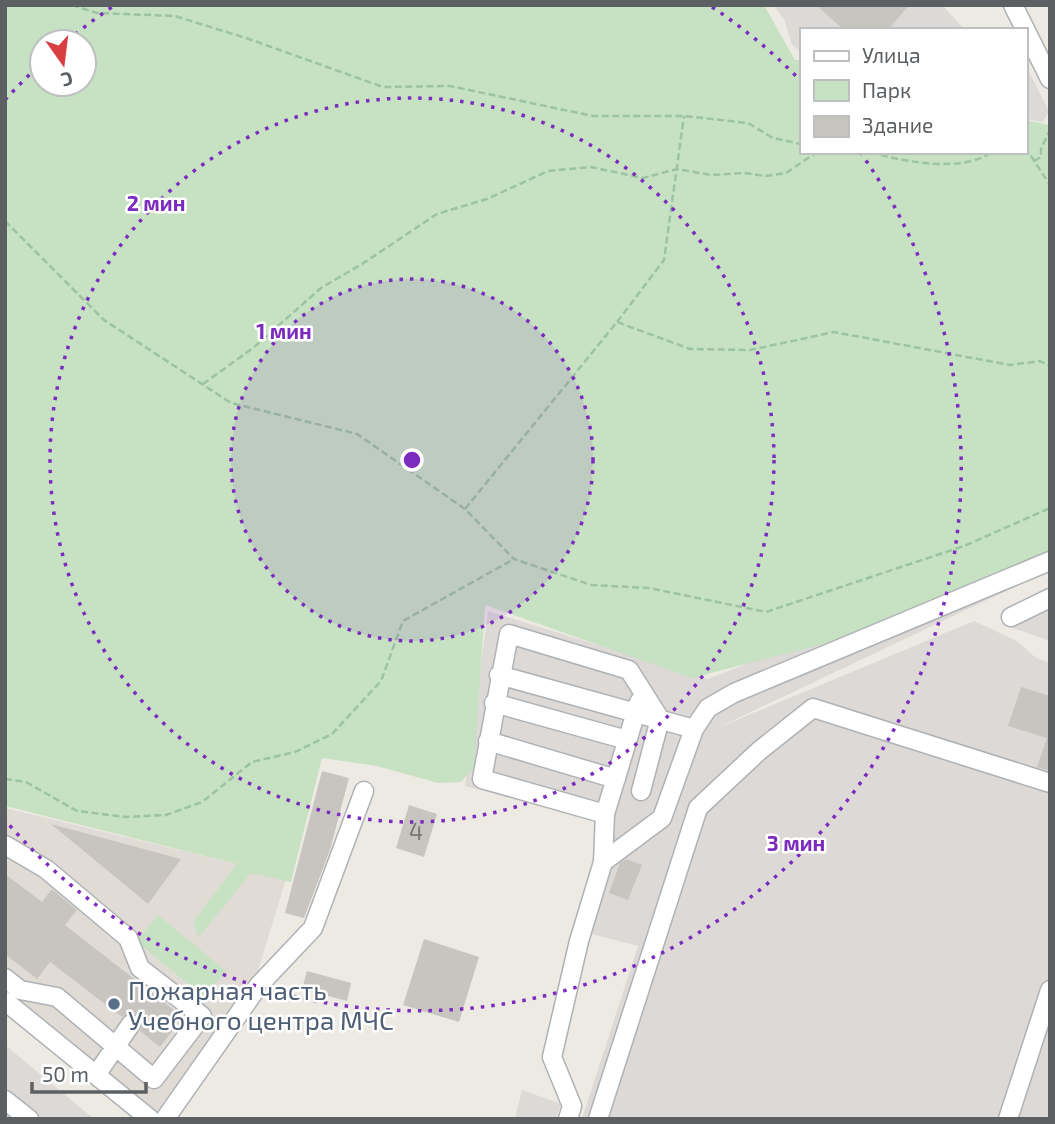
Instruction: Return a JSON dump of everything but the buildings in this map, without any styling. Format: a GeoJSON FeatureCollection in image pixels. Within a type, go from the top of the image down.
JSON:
{"type":"FeatureCollection","features":[{"type":"Feature","properties":{"kind":"street"},"geometry":{"type":"LineString","coordinates":[[1013,5],[1024,28]]}},
{"type":"Feature","properties":{"kind":"street"},"geometry":{"type":"LineString","coordinates":[[1027,33],[1050,79]]}},
{"type":"Feature","properties":{"kind":"street"},"geometry":{"type":"LineString","coordinates":[[604,862],[662,818],[694,729],[708,708],[734,692],[1050,561]]}},
{"type":"Feature","properties":{"kind":"street"},"geometry":{"type":"LineString","coordinates":[[1011,617],[1050,598]]}},
{"type":"Feature","properties":{"kind":"street"},"geometry":{"type":"LineString","coordinates":[[605,814],[482,779],[499,675],[509,634],[629,670],[660,719],[641,791]]}},
{"type":"Feature","properties":{"kind":"street"},"geometry":{"type":"LineString","coordinates":[[499,675],[694,729]]}},
{"type":"Feature","properties":{"kind":"street"},"geometry":{"type":"LineString","coordinates":[[568,1119],[572,1106],[552,1057],[579,941],[604,862],[605,814],[642,690]]}},
{"type":"Feature","properties":{"kind":"street"},"geometry":{"type":"LineString","coordinates":[[494,703],[627,740]]}},
{"type":"Feature","properties":{"kind":"street"},"geometry":{"type":"LineString","coordinates":[[598,1119],[698,808],[759,751],[813,708],[1050,783]]}},
{"type":"Feature","properties":{"kind":"street"},"geometry":{"type":"LineString","coordinates":[[488,741],[616,779]]}},
{"type":"Feature","properties":{"kind":"street"},"geometry":{"type":"LineString","coordinates":[[164,1119],[259,985],[313,928],[364,791]]}},
{"type":"Feature","properties":{"kind":"street"},"geometry":{"type":"LineString","coordinates":[[5,845],[47,869],[128,938],[141,968],[202,1016],[154,1079],[57,997],[20,990],[5,978]]}},
{"type":"Feature","properties":{"kind":"street"},"geometry":{"type":"LineString","coordinates":[[1008,1119],[1050,990]]}},
{"type":"Feature","properties":{"kind":"street"},"geometry":{"type":"LineString","coordinates":[[5,1001],[150,1119]]}},
{"type":"Feature","properties":{"kind":"street"},"geometry":{"type":"LineString","coordinates":[[96,1075],[131,1024]]}},
{"type":"Feature","properties":{"kind":"street"},"geometry":{"type":"LineString","coordinates":[[5,1100],[29,1119]]}},
{"type":"Feature","properties":{"kind":"path"},"geometry":{"type":"LineString","coordinates":[[72,5],[97,13],[175,16],[250,38],[383,87],[450,86],[593,116],[684,116],[748,123],[773,138],[800,144]]}},
{"type":"Feature","properties":{"kind":"path"},"geometry":{"type":"LineString","coordinates":[[466,509],[664,260],[684,116]]}},
{"type":"Feature","properties":{"kind":"path"},"geometry":{"type":"LineString","coordinates":[[1034,162],[1041,157],[1041,149],[1050,130]]}},
{"type":"Feature","properties":{"kind":"path"},"geometry":{"type":"LineString","coordinates":[[1027,150],[1050,185]]}},
{"type":"Feature","properties":{"kind":"path"},"geometry":{"type":"LineString","coordinates":[[202,385],[253,348],[321,288],[437,214],[487,199],[548,171],[591,167],[643,178],[677,169],[711,175],[744,173],[766,176],[786,173],[814,154]]}},
{"type":"Feature","properties":{"kind":"path"},"geometry":{"type":"LineString","coordinates":[[877,154],[900,162],[930,164],[981,160],[989,154]]}},
{"type":"Feature","properties":{"kind":"path"},"geometry":{"type":"LineString","coordinates":[[5,221],[104,320],[230,403],[357,434],[466,509],[514,559],[591,585],[649,588],[766,612],[964,546],[1050,509]]}},
{"type":"Feature","properties":{"kind":"path"},"geometry":{"type":"LineString","coordinates":[[617,322],[690,349],[750,350],[834,332],[1010,365],[1040,361],[1050,366]]}},
{"type":"Feature","properties":{"kind":"path"},"geometry":{"type":"LineString","coordinates":[[5,779],[26,782],[77,811],[126,817],[166,815],[202,802],[253,762],[295,752],[332,734],[381,681],[403,621],[514,559]]}},
{"type":"Feature","properties":{"kind":"shaded area"},"geometry":{"type":"Polygon","coordinates":[[[773,5],[942,5],[963,28],[800,28],[800,51],[792,45],[784,19],[773,5]]]}},
{"type":"Feature","properties":{"kind":"shaded area"},"geometry":{"type":"Polygon","coordinates":[[[1027,68],[1049,111],[1043,122],[1027,119],[1027,68]]]}},
{"type":"Feature","properties":{"kind":"shaded area"},"geometry":{"type":"Polygon","coordinates":[[[1050,544],[1050,570],[715,729],[974,621],[1017,641],[1036,658],[1050,663],[1050,1119],[582,1119],[638,946],[588,933],[599,844],[595,820],[465,786],[488,611],[708,679],[1050,544]]]}},
{"type":"Feature","properties":{"kind":"shaded area"},"geometry":{"type":"Polygon","coordinates":[[[1050,589],[1050,641],[1001,624],[1008,611],[1050,589]]]}},
{"type":"Feature","properties":{"kind":"shaded area"},"geometry":{"type":"Polygon","coordinates":[[[5,808],[287,876],[252,990],[162,1117],[5,989],[5,808]]]}},
{"type":"Feature","properties":{"kind":"shaded area"},"geometry":{"type":"Polygon","coordinates":[[[5,1045],[94,1119],[5,1119],[5,1045]]]}},
{"type":"Feature","properties":{"kind":"shaded area"},"geometry":{"type":"Polygon","coordinates":[[[522,1090],[561,1104],[556,1119],[515,1119],[522,1090]]]}},
{"type":"Feature","properties":{"kind":"green space"},"geometry":{"type":"Polygon","coordinates":[[[5,5],[764,5],[795,60],[800,60],[800,154],[1027,154],[1027,120],[1050,125],[1050,552],[827,643],[692,678],[485,605],[474,767],[461,782],[438,783],[377,766],[322,758],[291,882],[251,873],[198,938],[194,921],[237,864],[5,806],[5,5]]]}},
{"type":"Feature","properties":{"kind":"green space"},"geometry":{"type":"Polygon","coordinates":[[[158,915],[226,971],[204,997],[136,941],[158,915]]]}},
{"type":"Feature","properties":{"kind":"place","name":"Пожарная часть Учебного центра МЧС"},"geometry":{"type":"Point","coordinates":[114,1004]}}]}
